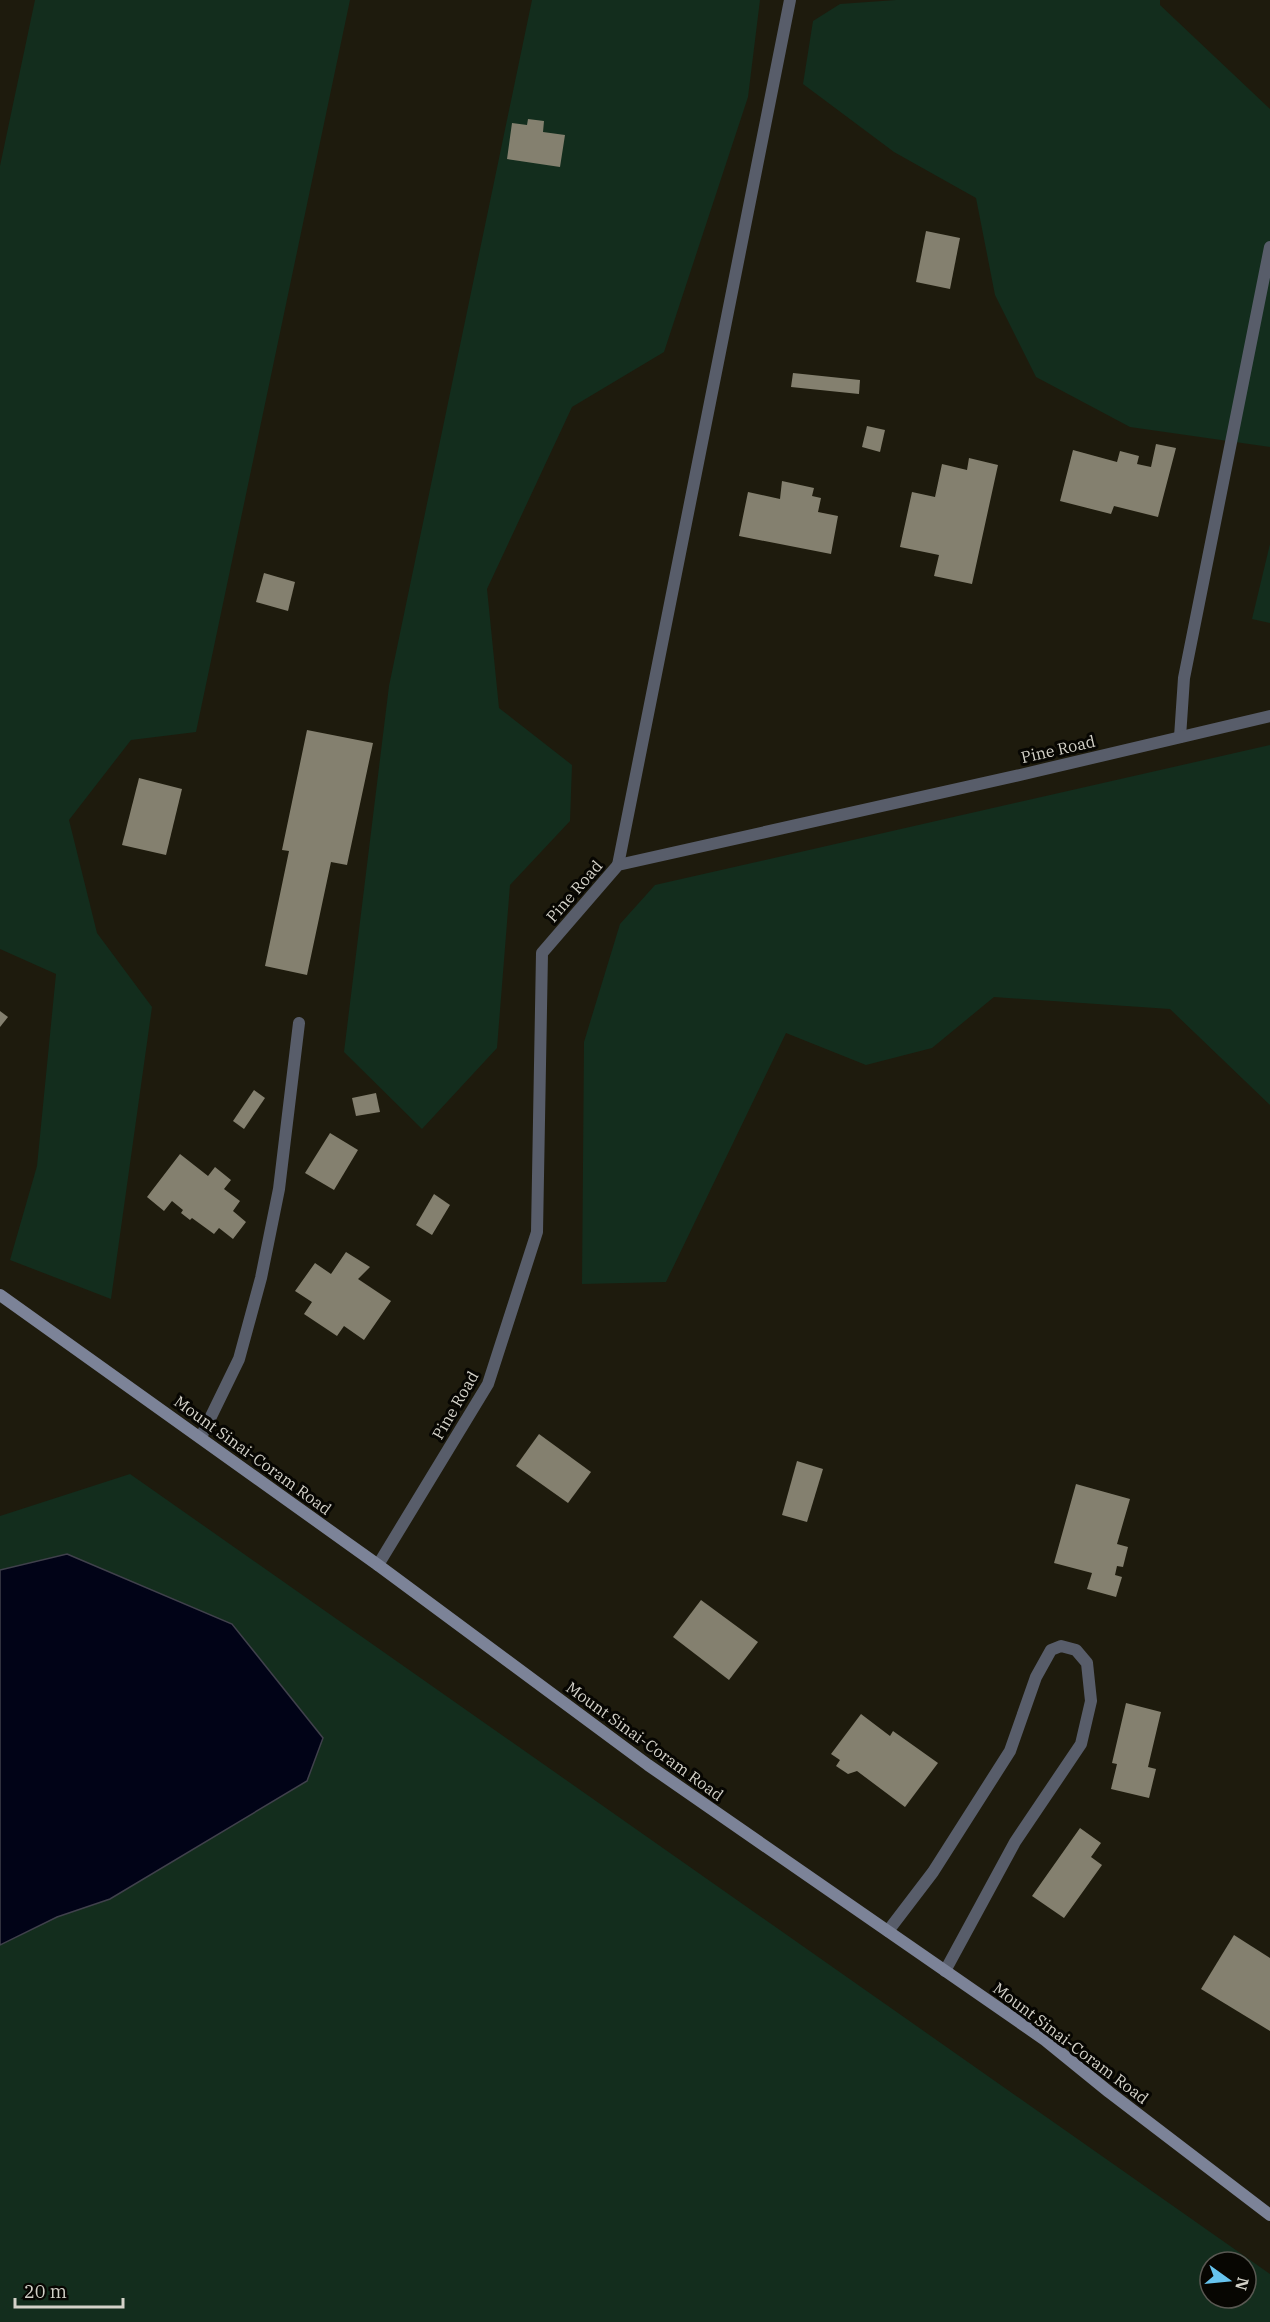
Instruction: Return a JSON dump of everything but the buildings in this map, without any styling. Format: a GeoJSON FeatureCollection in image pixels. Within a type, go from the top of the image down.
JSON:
{"type":"FeatureCollection","features":[{"type":"Feature","properties":{"kind":"main road","name":"Mount Sinai-Coram Road"},"geometry":{"type":"LineString","coordinates":[[0,1295],[378,1565],[648,1765],[1045,2040],[1270,2215]]}},
{"type":"Feature","properties":{"kind":"street"},"geometry":{"type":"LineString","coordinates":[[618,865],[790,0]]}},
{"type":"Feature","properties":{"kind":"street"},"geometry":{"type":"LineString","coordinates":[[1180,737],[1184,678],[1270,247]]}},
{"type":"Feature","properties":{"kind":"street","name":"Pine Road"},"geometry":{"type":"LineString","coordinates":[[378,1565],[488,1384],[537,1232],[542,953],[618,865],[1270,716]]}},
{"type":"Feature","properties":{"kind":"street"},"geometry":{"type":"LineString","coordinates":[[201,1437],[239,1359],[261,1278],[279,1189],[299,1023]]}},
{"type":"Feature","properties":{"kind":"street"},"geometry":{"type":"LineString","coordinates":[[888,1931],[933,1872],[1010,1751],[1036,1677],[1051,1650],[1061,1646],[1076,1650],[1087,1664],[1091,1701],[1081,1744],[1015,1842],[945,1971]]}},
{"type":"Feature","properties":{"kind":"green space"},"geometry":{"type":"Polygon","coordinates":[[[35,0],[350,0],[196,732],[131,740],[69,820],[97,933],[152,1007],[111,1299],[10,1260],[37,1166],[56,974],[0,949],[0,166],[35,0]]]}},
{"type":"Feature","properties":{"kind":"green space"},"geometry":{"type":"Polygon","coordinates":[[[532,0],[760,0],[748,97],[664,352],[572,407],[487,589],[499,708],[572,765],[570,821],[510,885],[497,1048],[422,1129],[344,1052],[389,686],[532,0]]]}},
{"type":"Feature","properties":{"kind":"green space"},"geometry":{"type":"Polygon","coordinates":[[[896,0],[1160,0],[1160,5],[1270,109],[1270,447],[1130,427],[1036,377],[995,295],[976,198],[894,152],[803,84],[813,21],[840,4],[896,0]]]}},
{"type":"Feature","properties":{"kind":"green space"},"geometry":{"type":"Polygon","coordinates":[[[1270,544],[1270,623],[1252,619],[1270,544]]]}},
{"type":"Feature","properties":{"kind":"green space"},"geometry":{"type":"Polygon","coordinates":[[[1270,745],[1270,1105],[1170,1009],[994,997],[932,1048],[866,1065],[786,1033],[666,1282],[582,1284],[584,1042],[620,924],[655,885],[1270,745]]]}},
{"type":"Feature","properties":{"kind":"green space"},"geometry":{"type":"Polygon","coordinates":[[[130,1474],[1236,2250],[1198,2250],[1198,2310],[1258,2310],[1258,2266],[1270,2274],[1270,2322],[0,2322],[0,1945],[57,1917],[110,1899],[307,1781],[323,1738],[67,1554],[0,1570],[0,1516],[130,1474]]]}},
{"type":"Feature","properties":{"kind":"water"},"geometry":{"type":"Polygon","coordinates":[[[67,1554],[232,1624],[323,1738],[307,1781],[110,1899],[57,1917],[0,1945],[0,1570],[67,1554]]]}}]}
